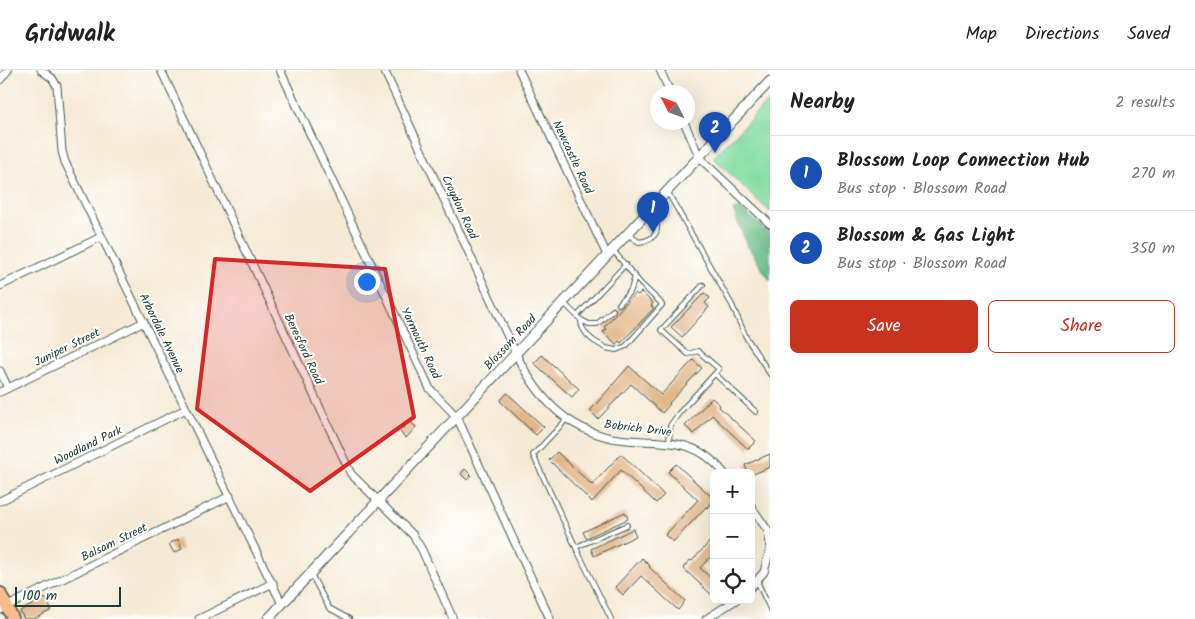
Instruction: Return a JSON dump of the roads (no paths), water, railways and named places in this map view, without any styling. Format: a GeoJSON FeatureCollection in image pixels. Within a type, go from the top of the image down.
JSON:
{"type":"FeatureCollection","features":[{"type":"Feature","properties":{"kind":"main road"},"geometry":{"type":"LineString","coordinates":[[0,593],[3,608],[13,619]]}},
{"type":"Feature","properties":{"kind":"street"},"geometry":{"type":"LineString","coordinates":[[0,80],[8,70]]}},
{"type":"Feature","properties":{"kind":"street","name":"Arbordale Avenue"},"geometry":{"type":"LineString","coordinates":[[41,70],[52,78],[57,86],[63,157],[282,604]]}},
{"type":"Feature","properties":{"kind":"street","name":"Beresford Road"},"geometry":{"type":"LineString","coordinates":[[161,70],[351,474],[410,530],[419,544],[453,619]]}},
{"type":"Feature","properties":{"kind":"street","name":"Yarmouth Road"},"geometry":{"type":"LineString","coordinates":[[280,70],[430,389],[457,417],[550,619]]}},
{"type":"Feature","properties":{"kind":"street","name":"Croydon Road"},"geometry":{"type":"LineString","coordinates":[[384,70],[516,354]]}},
{"type":"Feature","properties":{"kind":"street","name":"Newcastle Road"},"geometry":{"type":"LineString","coordinates":[[519,70],[610,252]]}},
{"type":"Feature","properties":{"kind":"street"},"geometry":{"type":"LineString","coordinates":[[660,70],[667,85]]}},
{"type":"Feature","properties":{"kind":"street","name":"Blossom Road"},"geometry":{"type":"LineString","coordinates":[[268,619],[770,81]]}},
{"type":"Feature","properties":{"kind":"street"},"geometry":{"type":"LineString","coordinates":[[688,130],[699,156],[770,224]]}},
{"type":"Feature","properties":{"kind":"street"},"geometry":{"type":"LineString","coordinates":[[0,286],[101,237]]}},
{"type":"Feature","properties":{"kind":"street","name":"Juniper Street"},"geometry":{"type":"LineString","coordinates":[[0,392],[144,322]]}},
{"type":"Feature","properties":{"kind":"street","name":"Bobrich Drive"},"geometry":{"type":"LineString","coordinates":[[516,354],[526,375],[538,393],[567,419],[588,431],[612,438],[688,446],[709,457],[720,469]]}},
{"type":"Feature","properties":{"kind":"street"},"geometry":{"type":"LineString","coordinates":[[0,372],[8,388]]}},
{"type":"Feature","properties":{"kind":"street","name":"Woodland Park"},"geometry":{"type":"LineString","coordinates":[[0,501],[186,409]]}},
{"type":"Feature","properties":{"kind":"street","name":"Balsam Street"},"geometry":{"type":"LineString","coordinates":[[3,608],[230,496]]}},
{"type":"Feature","properties":{"kind":"street"},"geometry":{"type":"LineString","coordinates":[[755,512],[768,531],[770,544]]}},
{"type":"Feature","properties":{"kind":"street"},"geometry":{"type":"LineString","coordinates":[[757,581],[767,564],[770,549]]}},
{"type":"Feature","properties":{"kind":"street"},"geometry":{"type":"LineString","coordinates":[[199,619],[273,583]]}},
{"type":"Feature","properties":{"kind":"street"},"geometry":{"type":"LineString","coordinates":[[706,619],[730,604]]}},
{"type":"Feature","properties":{"kind":"lane"},"geometry":{"type":"LineString","coordinates":[[667,190],[732,305],[746,337],[770,374]]}},
{"type":"Feature","properties":{"kind":"lane"},"geometry":{"type":"LineString","coordinates":[[627,234],[639,242],[651,239],[658,226],[657,221],[649,210]]}},
{"type":"Feature","properties":{"kind":"lane"},"geometry":{"type":"LineString","coordinates":[[581,320],[582,327],[594,341],[606,348],[616,350],[626,346],[662,305],[626,264],[610,252]]}},
{"type":"Feature","properties":{"kind":"lane"},"geometry":{"type":"LineString","coordinates":[[577,316],[626,264]]}},
{"type":"Feature","properties":{"kind":"lane"},"geometry":{"type":"LineString","coordinates":[[619,304],[631,290],[635,276]]}},
{"type":"Feature","properties":{"kind":"lane"},"geometry":{"type":"LineString","coordinates":[[669,443],[670,426],[679,413],[719,370],[698,351],[688,354],[661,330],[703,285]]}},
{"type":"Feature","properties":{"kind":"lane"},"geometry":{"type":"LineString","coordinates":[[563,302],[581,320],[589,324],[597,324],[613,310]]}},
{"type":"Feature","properties":{"kind":"lane"},"geometry":{"type":"LineString","coordinates":[[715,374],[756,412]]}},
{"type":"Feature","properties":{"kind":"lane"},"geometry":{"type":"LineString","coordinates":[[567,419],[533,455],[611,619]]}},
{"type":"Feature","properties":{"kind":"lane"},"geometry":{"type":"LineString","coordinates":[[576,547],[627,525]]}},
{"type":"Feature","properties":{"kind":"lane"},"geometry":{"type":"LineString","coordinates":[[311,574],[329,608],[349,619]]}},
{"type":"Feature","properties":{"kind":"lane"},"geometry":{"type":"LineString","coordinates":[[757,581],[770,609]]}},
{"type":"Feature","properties":{"kind":"place","name":"Blossom & Gas Light"},"geometry":{"type":"Point","coordinates":[715,153]}},
{"type":"Feature","properties":{"kind":"place","name":"Blossom Loop Connection Hub"},"geometry":{"type":"Point","coordinates":[653,233]}}]}
